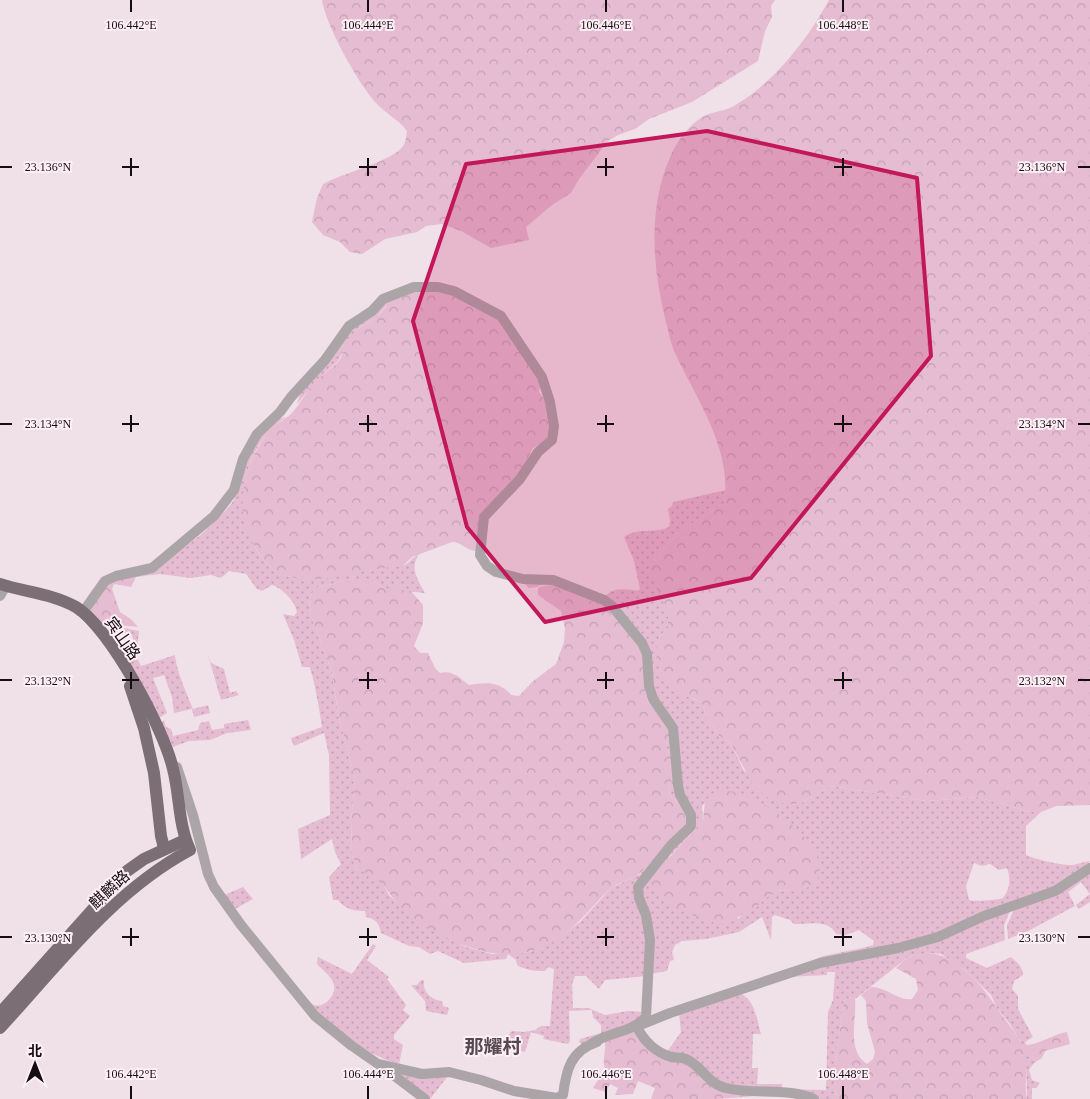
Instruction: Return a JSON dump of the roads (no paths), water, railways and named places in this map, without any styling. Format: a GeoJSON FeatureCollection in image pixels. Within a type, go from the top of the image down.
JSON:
{"type":"FeatureCollection","features":[{"type":"Feature","properties":{"kind":"main road","name":"宾山路"},"geometry":{"type":"LineString","coordinates":[[2,589],[61,600],[83,612],[99,628],[114,648],[154,717],[170,758],[187,845]]}},
{"type":"Feature","properties":{"kind":"main road","name":"宾山路"},"geometry":{"type":"LineString","coordinates":[[2,589],[59,604],[74,611],[96,630],[126,676],[144,728],[157,789],[160,830],[164,848]]}},
{"type":"Feature","properties":{"kind":"main road","name":"麒麟路"},"geometry":{"type":"LineString","coordinates":[[0,1014],[127,871],[164,848],[187,845]]}},
{"type":"Feature","properties":{"kind":"main road","name":"麒麟路"},"geometry":{"type":"LineString","coordinates":[[0,1028],[104,916],[140,881],[187,845]]}},
{"type":"Feature","properties":{"kind":"street"},"geometry":{"type":"LineString","coordinates":[[83,612],[104,581],[116,576],[152,568],[214,516],[234,490],[243,459],[260,428],[280,412],[325,360],[349,326],[383,300],[414,287],[438,287],[454,291],[501,316],[542,377],[550,402],[554,430],[552,440],[538,452],[520,479],[484,517],[480,555],[488,566],[496,572],[523,579],[552,580],[582,591],[612,606],[642,643],[647,654],[649,686],[653,699],[673,728],[680,794],[691,816],[691,826],[686,833],[671,845],[638,887],[639,898],[646,915],[650,940],[646,1017],[626,1030],[591,1044],[578,1052],[567,1067],[563,1096],[549,1098],[514,1091],[449,1072],[422,1074],[378,1064]]}},
{"type":"Feature","properties":{"kind":"street"},"geometry":{"type":"LineString","coordinates":[[170,758],[177,766],[185,788],[208,874],[222,900],[315,1016],[352,1046],[426,1099]]}},
{"type":"Feature","properties":{"kind":"street"},"geometry":{"type":"LineString","coordinates":[[591,1044],[637,1027],[670,1012],[807,966],[898,948],[938,937],[984,916],[1055,891],[1090,868]]}},
{"type":"Feature","properties":{"kind":"street"},"geometry":{"type":"LineString","coordinates":[[637,1027],[642,1036],[654,1048],[673,1057],[689,1060],[720,1086],[733,1089],[790,1093],[814,1099]]}},
{"type":"Feature","properties":{"kind":"district","name":"那耀村"},"geometry":{"type":"Point","coordinates":[493,1046]}}]}
